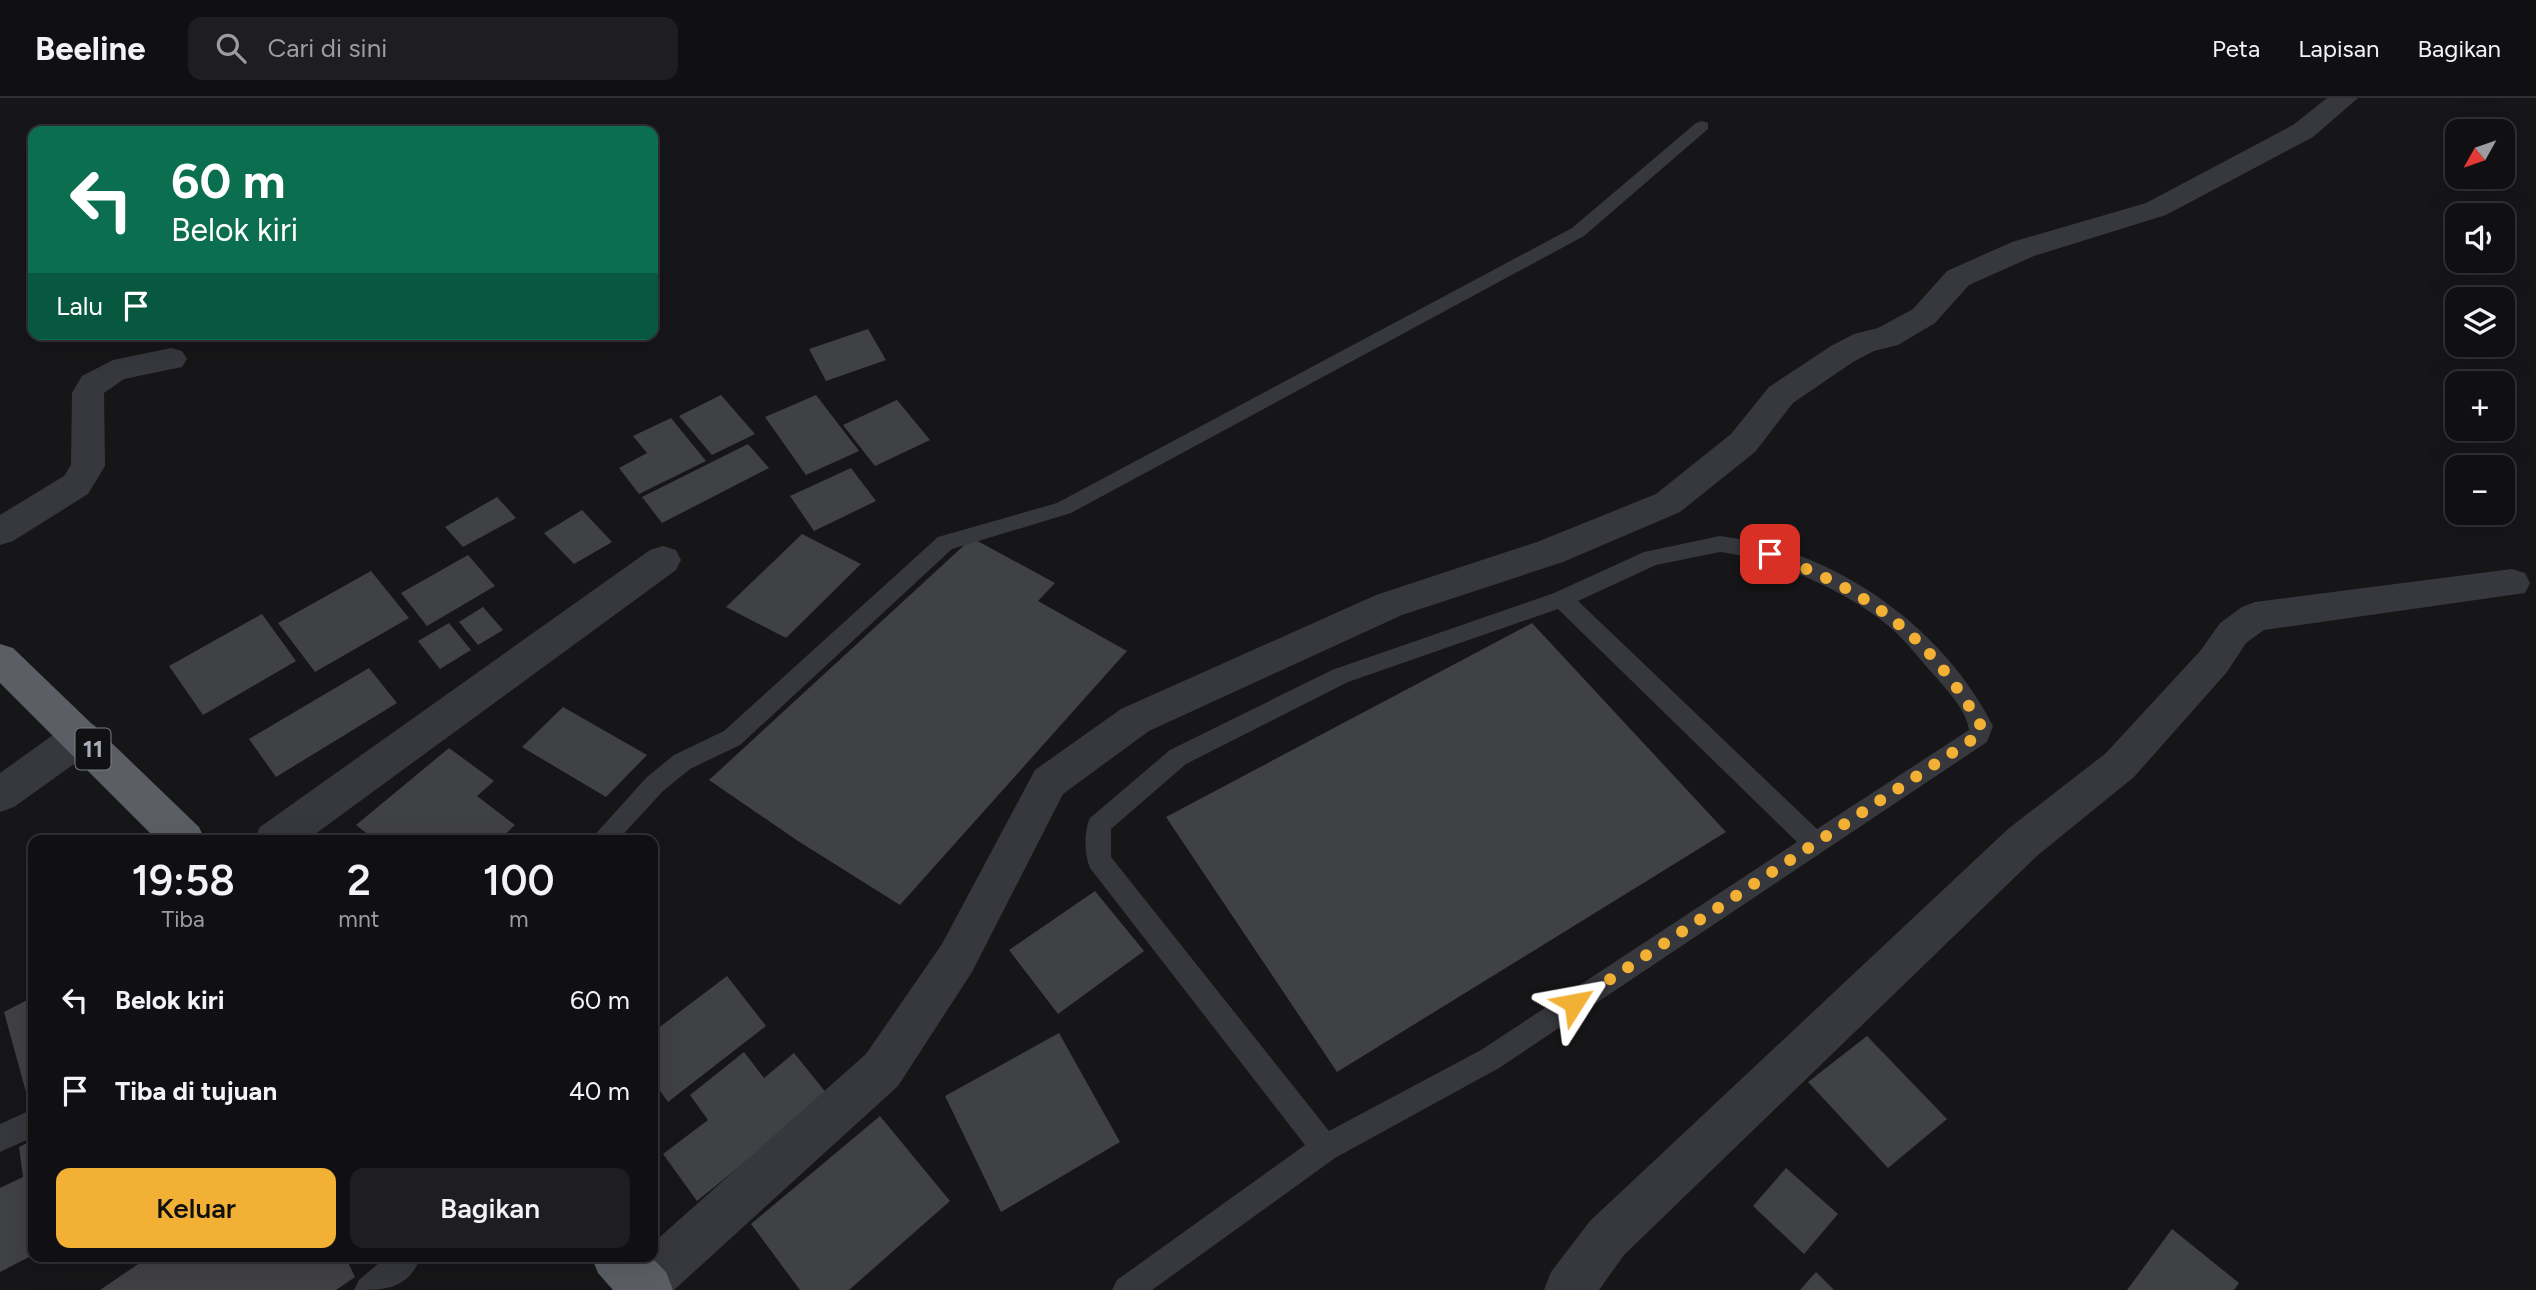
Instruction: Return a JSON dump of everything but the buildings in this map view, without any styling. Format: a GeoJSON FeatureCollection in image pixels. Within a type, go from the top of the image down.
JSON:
{"type":"FeatureCollection","features":[{"type":"Feature","properties":{"kind":"highway","name":"11"},"geometry":{"type":"LineString","coordinates":[[0,659],[179,835]]}},
{"type":"Feature","properties":{"kind":"street"},"geometry":{"type":"LineString","coordinates":[[658,1258],[882,1070],[957,958],[1049,782],[1135,720],[1389,605],[1550,552],[1668,503],[1743,443],[1781,395],[1842,354],[1865,342],[1887,337],[1924,316],[1958,278],[2023,249],[2157,209],[2303,131],[2344,98]]}},
{"type":"Feature","properties":{"kind":"street"},"geometry":{"type":"LineString","coordinates":[[0,532],[76,485],[88,466],[88,393],[92,384],[118,370],[171,359]]}},
{"type":"Feature","properties":{"kind":"street"},"geometry":{"type":"LineString","coordinates":[[282,835],[663,560]]}},
{"type":"Feature","properties":{"kind":"street"},"geometry":{"type":"LineString","coordinates":[[1569,1290],[1606,1238],[1906,951],[2023,842],[2120,765],[2214,661],[2233,633],[2255,617],[2512,583]]}},
{"type":"Feature","properties":{"kind":"street"},"geometry":{"type":"LineString","coordinates":[[0,795],[81,737]]}},
{"type":"Feature","properties":{"kind":"street"},"geometry":{"type":"LineString","coordinates":[[636,1277],[654,1262]]}},
{"type":"Feature","properties":{"kind":"lane"},"geometry":{"type":"LineString","coordinates":[[606,835],[655,784],[682,762],[732,738],[946,543],[979,531],[1064,508],[1577,232],[1702,126]]}},
{"type":"Feature","properties":{"kind":"lane"},"geometry":{"type":"LineString","coordinates":[[1127,1290],[1325,1148],[1413,1098],[1490,1059],[1979,735],[1981,726],[1957,685],[1899,622],[1858,594],[1754,548],[1720,544],[1652,558],[1562,599],[1328,683],[1178,758],[1099,825],[1099,860],[1325,1148]]}},
{"type":"Feature","properties":{"kind":"lane"},"geometry":{"type":"LineString","coordinates":[[1562,599],[1816,844]]}},
{"type":"Feature","properties":{"kind":"lane"},"geometry":{"type":"LineString","coordinates":[[0,1138],[28,1125]]}},
{"type":"Feature","properties":{"kind":"lane"},"geometry":{"type":"LineString","coordinates":[[369,1290],[400,1262]]}},
{"type":"Feature","properties":{"kind":"route"},"geometry":{"type":"LineString","coordinates":[[1574,1003],[1979,735],[1981,726],[1957,685],[1899,622],[1858,594],[1770,554]]}}]}
